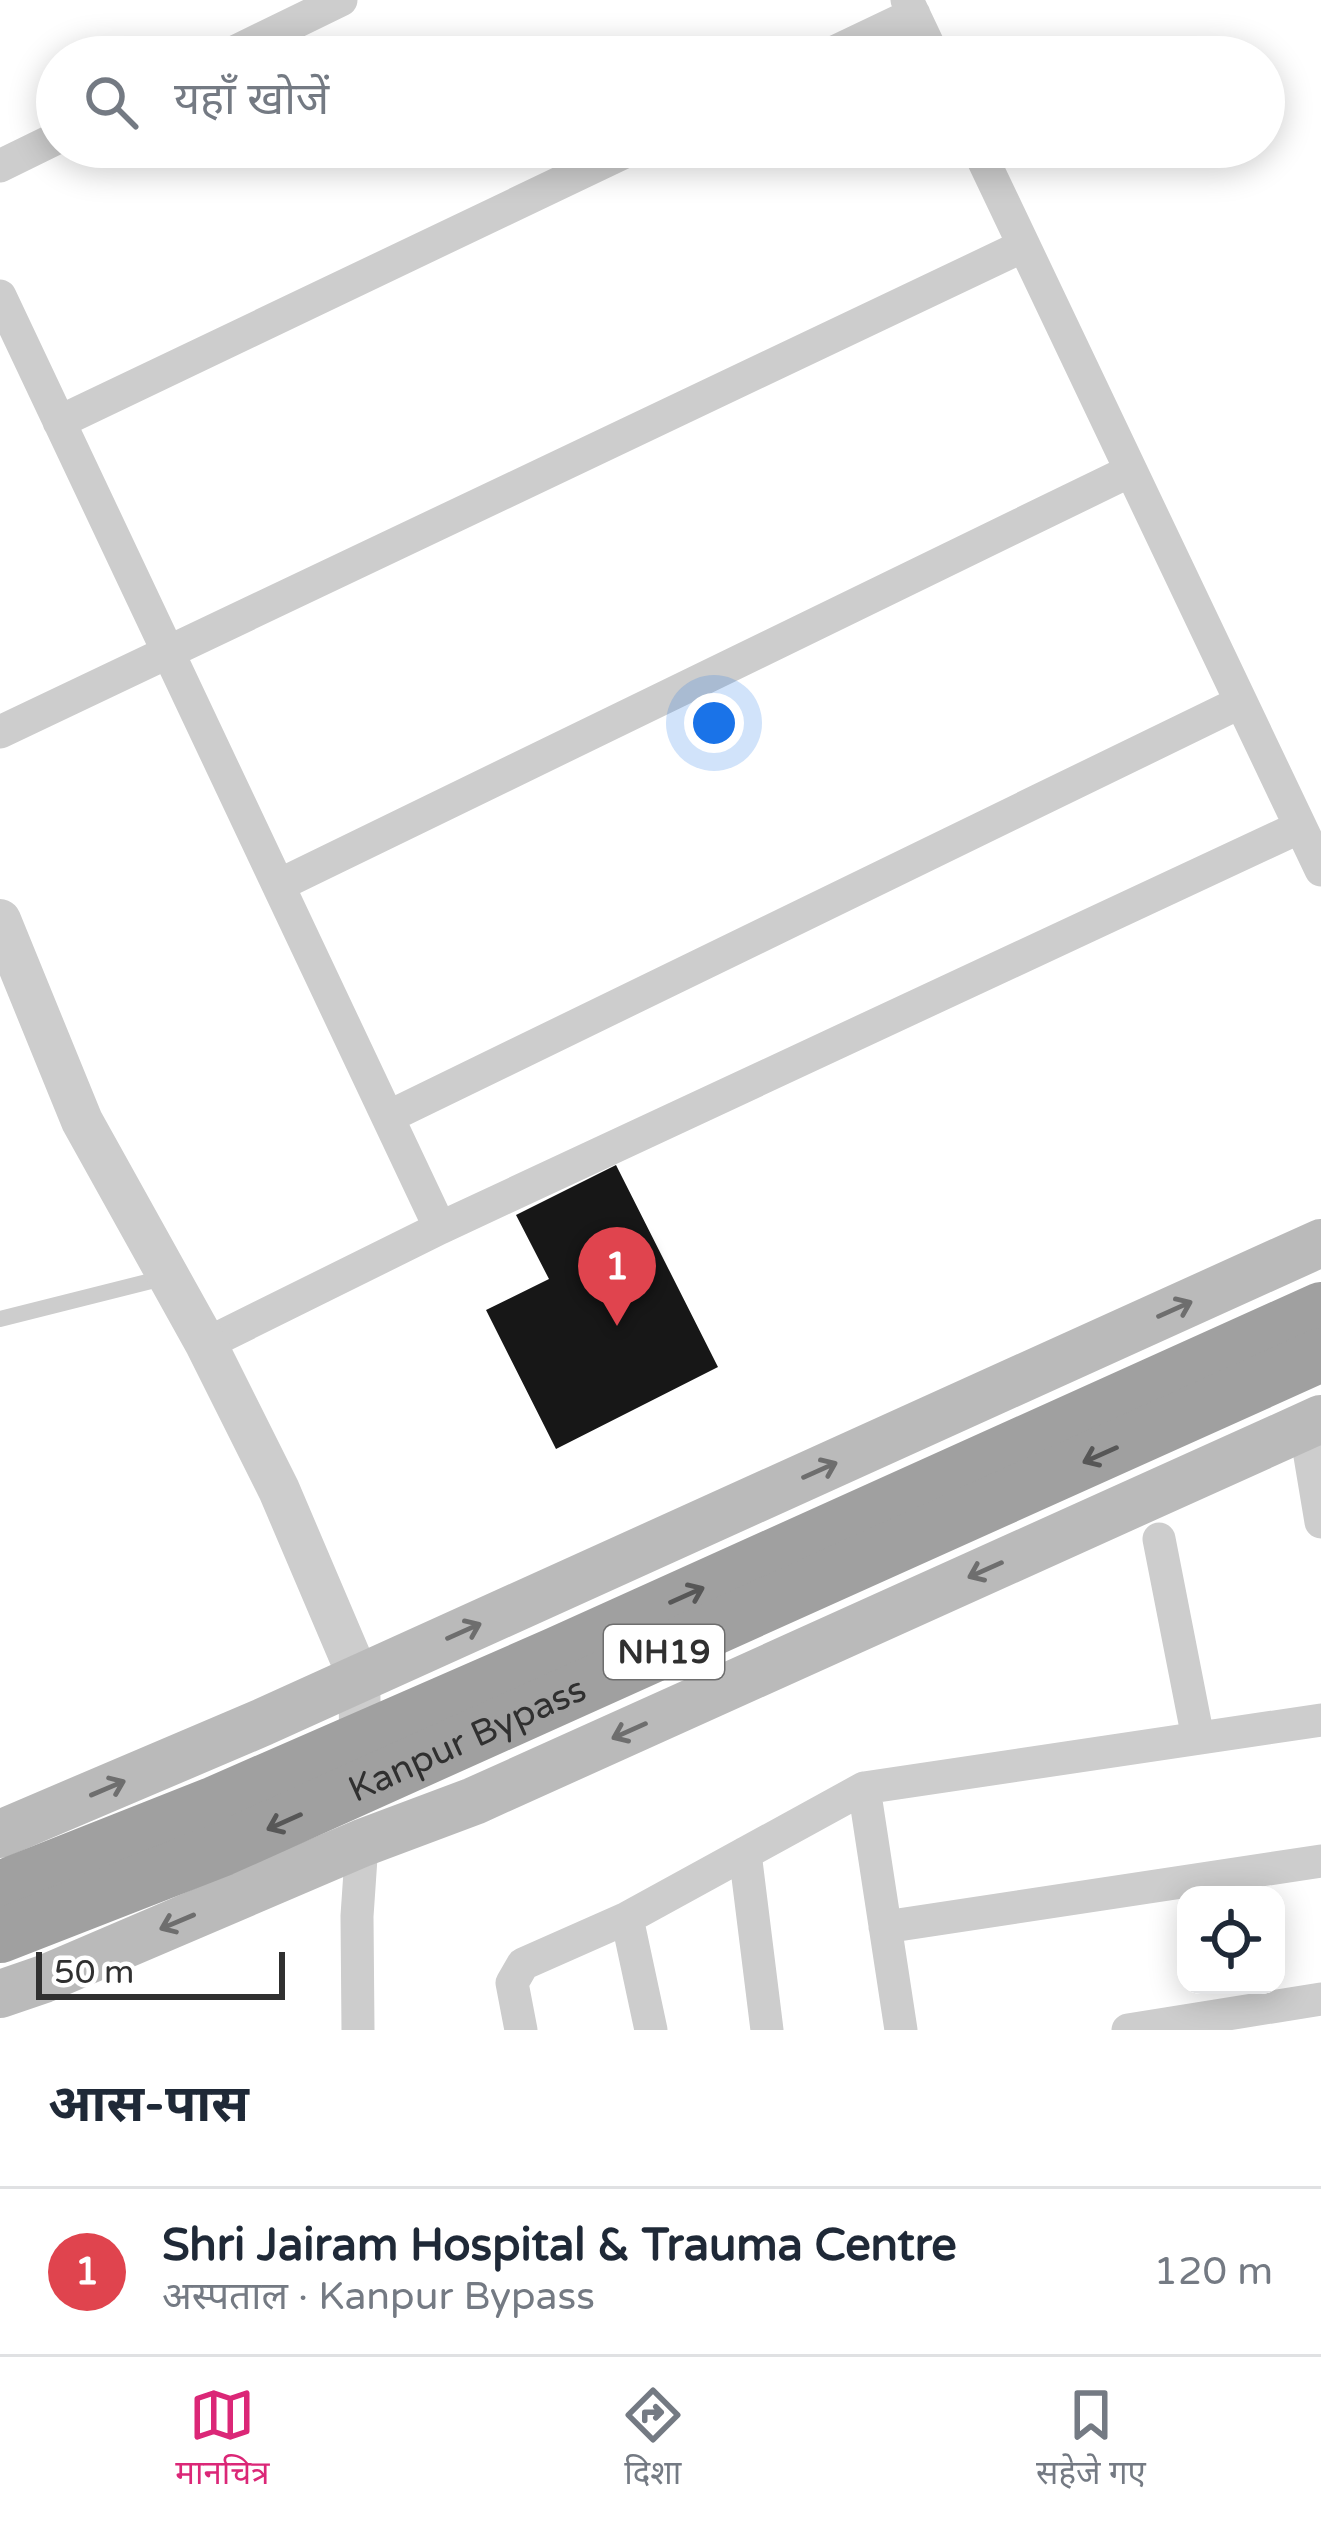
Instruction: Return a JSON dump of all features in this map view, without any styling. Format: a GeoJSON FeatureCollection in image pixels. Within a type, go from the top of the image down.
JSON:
{"type":"FeatureCollection","features":[{"type":"Feature","properties":{"kind":"highway","name":"Kanpur Bypass"},"geometry":{"type":"LineString","coordinates":[[0,1888],[215,1803],[556,1654],[1321,1309]]}},
{"type":"Feature","properties":{"kind":"highway","name":"Kanpur Bypass"},"geometry":{"type":"LineString","coordinates":[[0,1936],[224,1850],[1321,1355]]}},
{"type":"Feature","properties":{"kind":"main road"},"geometry":{"type":"LineString","coordinates":[[0,1834],[359,1678],[1321,1243]]}},
{"type":"Feature","properties":{"kind":"main road"},"geometry":{"type":"LineString","coordinates":[[0,1994],[474,1801],[1313,1422]]}},
{"type":"Feature","properties":{"kind":"street"},"geometry":{"type":"LineString","coordinates":[[267,36],[341,0]]}},
{"type":"Feature","properties":{"kind":"street"},"geometry":{"type":"LineString","coordinates":[[860,36],[910,7],[924,36]]}},
{"type":"Feature","properties":{"kind":"street"},"geometry":{"type":"LineString","coordinates":[[0,166],[36,148]]}},
{"type":"Feature","properties":{"kind":"street"},"geometry":{"type":"LineString","coordinates":[[59,422],[591,168]]}},
{"type":"Feature","properties":{"kind":"street"},"geometry":{"type":"LineString","coordinates":[[987,168],[1321,870]]}},
{"type":"Feature","properties":{"kind":"street"},"geometry":{"type":"LineString","coordinates":[[0,732],[1023,246]]}},
{"type":"Feature","properties":{"kind":"street"},"geometry":{"type":"LineString","coordinates":[[0,296],[440,1228]]}},
{"type":"Feature","properties":{"kind":"street"},"geometry":{"type":"LineString","coordinates":[[279,885],[1130,471]]}},
{"type":"Feature","properties":{"kind":"street"},"geometry":{"type":"LineString","coordinates":[[388,1117],[1241,703]]}},
{"type":"Feature","properties":{"kind":"street"},"geometry":{"type":"LineString","coordinates":[[206,1344],[440,1228],[1300,827]]}},
{"type":"Feature","properties":{"kind":"street"},"geometry":{"type":"LineString","coordinates":[[0,920],[82,1120],[206,1344],[280,1490],[359,1678],[358,2030]]}},
{"type":"Feature","properties":{"kind":"street"},"geometry":{"type":"LineString","coordinates":[[1313,1422],[1321,1522]]}},
{"type":"Feature","properties":{"kind":"street"},"geometry":{"type":"LineString","coordinates":[[1159,1539],[1198,1738]]}},
{"type":"Feature","properties":{"kind":"street"},"geometry":{"type":"LineString","coordinates":[[521,2030],[512,1983],[523,1964],[627,1918],[864,1788],[1321,1720]]}},
{"type":"Feature","properties":{"kind":"street"},"geometry":{"type":"LineString","coordinates":[[864,1788],[901,2030]]}},
{"type":"Feature","properties":{"kind":"street"},"geometry":{"type":"LineString","coordinates":[[745,1853],[767,2030]]}},
{"type":"Feature","properties":{"kind":"street"},"geometry":{"type":"LineString","coordinates":[[885,1927],[1321,1861]]}},
{"type":"Feature","properties":{"kind":"street"},"geometry":{"type":"LineString","coordinates":[[627,1918],[651,2030]]}},
{"type":"Feature","properties":{"kind":"street"},"geometry":{"type":"LineString","coordinates":[[1128,2030],[1250,2020],[1321,1999]]}},
{"type":"Feature","properties":{"kind":"lane"},"geometry":{"type":"LineString","coordinates":[[0,1319],[168,1277]]}},
{"type":"Feature","properties":{"kind":"building"},"geometry":{"type":"Polygon","coordinates":[[[616,1165],[718,1367],[556,1449],[486,1310],[549,1279],[516,1215],[616,1165]]]}},
{"type":"Feature","properties":{"kind":"place","name":"Shri Jairam Hospital & Trauma Centre"},"geometry":{"type":"Point","coordinates":[617,1326]}}]}
